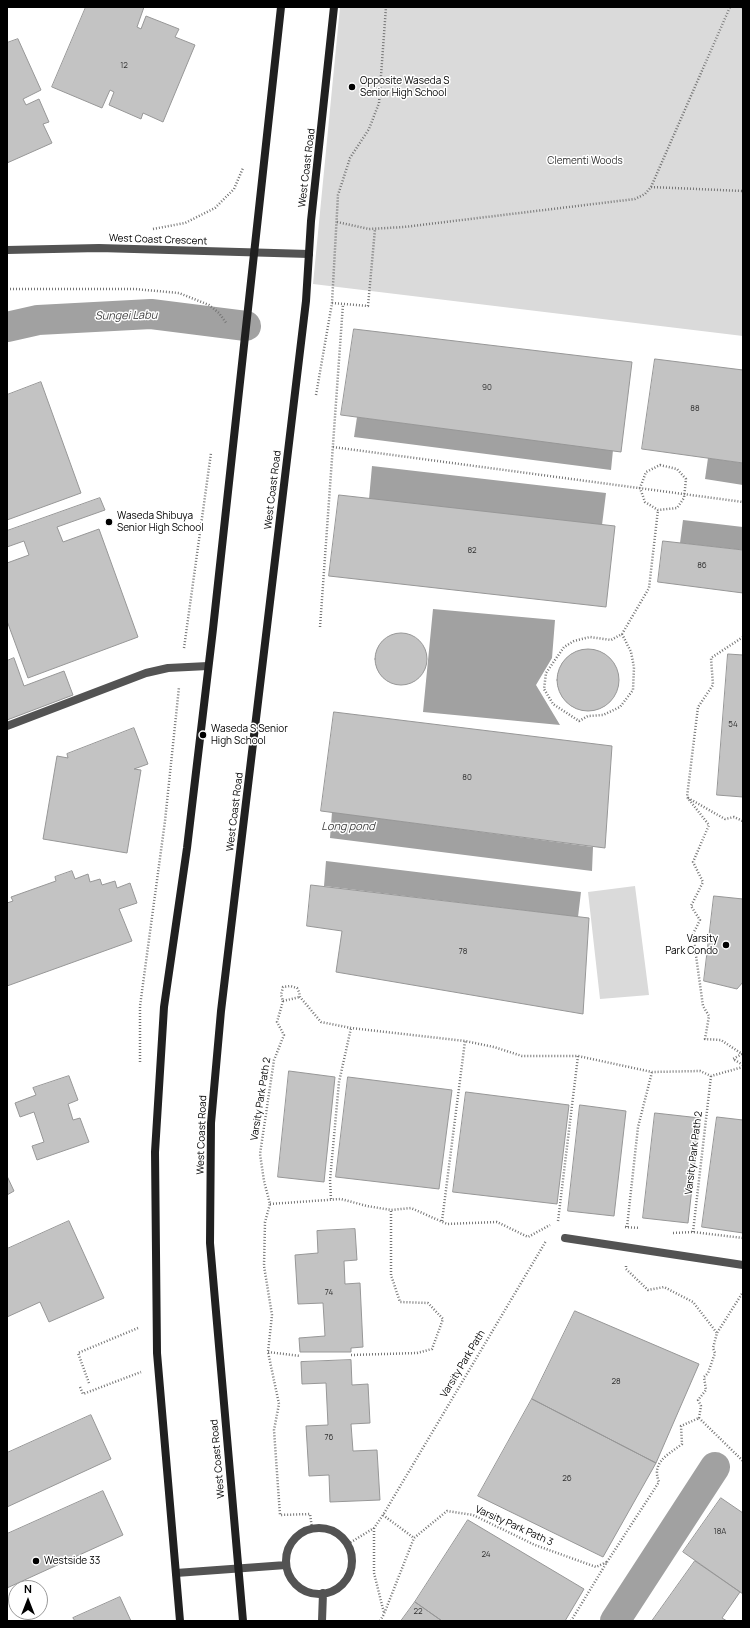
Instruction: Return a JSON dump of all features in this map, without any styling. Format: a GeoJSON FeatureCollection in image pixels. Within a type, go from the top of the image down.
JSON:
{"type":"FeatureCollection","features":[{"type":"Feature","properties":{"kind":"main road"},"geometry":{"type":"LineString","coordinates":[[180,1621],[157,1352],[155,1152],[164,1007],[187,848],[255,252],[281,7]]}},
{"type":"Feature","properties":{"kind":"main road","name":"West Coast Road"},"geometry":{"type":"LineString","coordinates":[[243,1621],[210,1242],[211,1123],[221,1011],[306,301],[311,221],[334,7]]}},
{"type":"Feature","properties":{"kind":"street","name":"West Coast Crescent"},"geometry":{"type":"LineString","coordinates":[[7,250],[99,248],[309,254]]}},
{"type":"Feature","properties":{"kind":"street"},"geometry":{"type":"LineString","coordinates":[[7,726],[146,673],[168,668],[208,666]]}},
{"type":"Feature","properties":{"kind":"street"},"geometry":{"type":"LineString","coordinates":[[565,1238],[743,1265]]}},
{"type":"Feature","properties":{"kind":"street"},"geometry":{"type":"LineString","coordinates":[[312,1528],[330,1530],[343,1538],[348,1544],[351,1552],[352,1568],[344,1582],[334,1590],[323,1593],[313,1593],[300,1588],[291,1579],[286,1564],[288,1547],[298,1535],[312,1528]]}},
{"type":"Feature","properties":{"kind":"street"},"geometry":{"type":"LineString","coordinates":[[176,1573],[286,1564]]}},
{"type":"Feature","properties":{"kind":"street"},"geometry":{"type":"LineString","coordinates":[[322,1621],[323,1593]]}},
{"type":"Feature","properties":{"kind":"path"},"geometry":{"type":"LineString","coordinates":[[315,398],[332,303],[338,194],[350,158],[369,129],[379,104],[386,7]]}},
{"type":"Feature","properties":{"kind":"path"},"geometry":{"type":"LineString","coordinates":[[337,222],[375,229],[404,227],[635,199],[644,194],[651,187],[730,7]]}},
{"type":"Feature","properties":{"kind":"path"},"geometry":{"type":"LineString","coordinates":[[651,187],[743,191]]}},
{"type":"Feature","properties":{"kind":"path"},"geometry":{"type":"LineString","coordinates":[[332,303],[368,306],[375,229]]}},
{"type":"Feature","properties":{"kind":"path"},"geometry":{"type":"LineString","coordinates":[[7,289],[135,289],[179,293],[209,305]]}},
{"type":"Feature","properties":{"kind":"path"},"geometry":{"type":"LineString","coordinates":[[320,627],[343,304]]}},
{"type":"Feature","properties":{"kind":"path"},"geometry":{"type":"LineString","coordinates":[[333,447],[685,493],[743,502]]}},
{"type":"Feature","properties":{"kind":"path"},"geometry":{"type":"LineString","coordinates":[[660,465],[677,469],[686,479],[684,498],[676,508],[658,510],[645,502],[640,488],[646,472],[660,465]]}},
{"type":"Feature","properties":{"kind":"path"},"geometry":{"type":"LineString","coordinates":[[622,634],[631,652],[634,667],[633,690],[620,707],[602,715],[588,716],[579,721],[553,704],[544,689],[546,673],[564,647],[574,641],[590,637],[611,640],[622,634],[649,588],[658,510]]}},
{"type":"Feature","properties":{"kind":"path"},"geometry":{"type":"LineString","coordinates":[[743,637],[711,658],[713,685],[698,707],[687,797],[709,825],[693,862],[703,882],[691,906],[700,920],[693,934],[703,1006],[709,1016],[705,1039],[721,1040],[742,1054],[733,1058],[743,1066]]}},
{"type":"Feature","properties":{"kind":"path"},"geometry":{"type":"LineString","coordinates":[[687,797],[725,819],[734,817],[743,821]]}},
{"type":"Feature","properties":{"kind":"path","name":"Varsity Park Path 2"},"geometry":{"type":"LineString","coordinates":[[312,1528],[310,1514],[280,1515],[274,1430],[279,1404],[268,1352],[272,1315],[264,1259],[265,1222],[270,1204],[264,1181],[260,1154],[274,1060],[284,1035],[277,1022],[283,1001],[281,994],[283,987],[290,986],[297,988],[300,992],[300,997],[321,1022],[350,1028],[465,1041],[494,1047],[522,1056],[578,1056],[652,1072],[700,1071],[711,1076],[693,1232]]}},
{"type":"Feature","properties":{"kind":"path"},"geometry":{"type":"LineString","coordinates":[[283,1001],[300,997]]}},
{"type":"Feature","properties":{"kind":"path"},"geometry":{"type":"LineString","coordinates":[[331,1199],[330,1180],[339,1082],[350,1028]]}},
{"type":"Feature","properties":{"kind":"path"},"geometry":{"type":"LineString","coordinates":[[442,1221],[465,1041]]}},
{"type":"Feature","properties":{"kind":"path"},"geometry":{"type":"LineString","coordinates":[[554,1228],[558,1221],[578,1056]]}},
{"type":"Feature","properties":{"kind":"path"},"geometry":{"type":"LineString","coordinates":[[711,1076],[743,1066]]}},
{"type":"Feature","properties":{"kind":"path"},"geometry":{"type":"LineString","coordinates":[[652,1072],[638,1127],[627,1226],[626,1269],[648,1290],[664,1287],[693,1302],[717,1333]]}},
{"type":"Feature","properties":{"kind":"path"},"geometry":{"type":"LineString","coordinates":[[270,1204],[340,1199],[391,1210],[411,1208],[447,1224],[497,1222],[528,1237],[558,1221],[564,1222]]}},
{"type":"Feature","properties":{"kind":"path"},"geometry":{"type":"LineString","coordinates":[[351,1355],[417,1354],[432,1349],[443,1319],[428,1303],[400,1302],[391,1275],[391,1210]]}},
{"type":"Feature","properties":{"kind":"path"},"geometry":{"type":"LineString","coordinates":[[621,1228],[627,1226],[643,1228]]}},
{"type":"Feature","properties":{"kind":"path"},"geometry":{"type":"LineString","coordinates":[[666,1232],[674,1234],[693,1232],[743,1238]]}},
{"type":"Feature","properties":{"kind":"path","name":"Varsity Park Path"},"geometry":{"type":"LineString","coordinates":[[383,1515],[550,1234]]}},
{"type":"Feature","properties":{"kind":"path"},"geometry":{"type":"LineString","coordinates":[[699,1418],[701,1406],[698,1400],[706,1390],[704,1377],[708,1373],[715,1354],[713,1348],[717,1333],[743,1292]]}},
{"type":"Feature","properties":{"kind":"path"},"geometry":{"type":"LineString","coordinates":[[88,1383],[78,1352],[144,1326]]}},
{"type":"Feature","properties":{"kind":"path"},"geometry":{"type":"LineString","coordinates":[[268,1352],[300,1356]]}},
{"type":"Feature","properties":{"kind":"path"},"geometry":{"type":"LineString","coordinates":[[80,1387],[83,1394],[146,1370]]}},
{"type":"Feature","properties":{"kind":"path"},"geometry":{"type":"LineString","coordinates":[[699,1418],[743,1461]]}},
{"type":"Feature","properties":{"kind":"path"},"geometry":{"type":"LineString","coordinates":[[571,1621],[659,1482],[656,1474],[659,1462],[682,1444],[681,1426],[699,1418]]}},
{"type":"Feature","properties":{"kind":"path","name":"Varsity Park Path 3"},"geometry":{"type":"LineString","coordinates":[[380,1621],[414,1538],[447,1511],[473,1515],[535,1545],[596,1567],[607,1562]]}},
{"type":"Feature","properties":{"kind":"path"},"geometry":{"type":"LineString","coordinates":[[348,1544],[374,1528],[383,1515],[414,1538]]}},
{"type":"Feature","properties":{"kind":"path"},"geometry":{"type":"LineString","coordinates":[[374,1528],[374,1573],[384,1614]]}},
{"type":"Feature","properties":{"kind":"green space","name":"Clementi Woods"},"geometry":{"type":"Polygon","coordinates":[[[340,7],[743,7],[743,336],[313,284],[340,7]]]}},
{"type":"Feature","properties":{"kind":"green space"},"geometry":{"type":"Polygon","coordinates":[[[635,886],[649,995],[600,999],[588,892],[635,886]]]}},
{"type":"Feature","properties":{"kind":"water"},"geometry":{"type":"Polygon","coordinates":[[[357,417],[613,450],[611,470],[354,437],[357,417]]]}},
{"type":"Feature","properties":{"kind":"water"},"geometry":{"type":"Polygon","coordinates":[[[708,458],[743,463],[743,485],[705,479],[708,458]]]}},
{"type":"Feature","properties":{"kind":"water"},"geometry":{"type":"Polygon","coordinates":[[[372,466],[606,493],[602,525],[369,499],[372,466]]]}},
{"type":"Feature","properties":{"kind":"water"},"geometry":{"type":"Polygon","coordinates":[[[683,520],[743,527],[743,550],[680,543],[683,520]]]}},
{"type":"Feature","properties":{"kind":"water"},"geometry":{"type":"Polygon","coordinates":[[[433,609],[555,620],[552,658],[536,685],[560,725],[423,712],[433,609]]]}},
{"type":"Feature","properties":{"kind":"water","name":"Long pond"},"geometry":{"type":"Polygon","coordinates":[[[332,812],[593,847],[592,871],[330,838],[332,812]]]}},
{"type":"Feature","properties":{"kind":"water","name":"Long pond"},"geometry":{"type":"Polygon","coordinates":[[[326,861],[581,892],[578,917],[324,886],[326,861]]]}},
{"type":"Feature","properties":{"kind":"building"},"geometry":{"type":"Polygon","coordinates":[[[86,7],[144,7],[137,27],[141,29],[146,16],[179,29],[175,37],[195,45],[163,122],[143,113],[141,119],[109,105],[114,92],[110,90],[102,108],[52,87],[86,7]]]}},
{"type":"Feature","properties":{"kind":"building"},"geometry":{"type":"Polygon","coordinates":[[[18,39],[41,90],[23,99],[26,105],[39,99],[49,122],[43,124],[52,143],[7,163],[7,43],[18,39]]]}},
{"type":"Feature","properties":{"kind":"building"},"geometry":{"type":"Polygon","coordinates":[[[354,329],[632,362],[621,452],[341,415],[354,329]]]}},
{"type":"Feature","properties":{"kind":"building"},"geometry":{"type":"Polygon","coordinates":[[[655,359],[743,370],[743,463],[642,449],[655,359]]]}},
{"type":"Feature","properties":{"kind":"building"},"geometry":{"type":"Polygon","coordinates":[[[41,382],[81,493],[7,520],[7,395],[41,382]]]}},
{"type":"Feature","properties":{"kind":"building"},"geometry":{"type":"Polygon","coordinates":[[[339,495],[615,526],[606,607],[329,576],[339,495]]]}},
{"type":"Feature","properties":{"kind":"building"},"geometry":{"type":"Polygon","coordinates":[[[100,498],[105,510],[57,527],[63,542],[99,529],[138,637],[28,678],[7,621],[7,563],[29,555],[24,541],[7,547],[7,531],[100,498]]]}},
{"type":"Feature","properties":{"kind":"building"},"geometry":{"type":"Polygon","coordinates":[[[663,541],[743,550],[743,593],[658,582],[663,541]]]}},
{"type":"Feature","properties":{"kind":"building"},"geometry":{"type":"Polygon","coordinates":[[[396,633],[406,633],[416,637],[423,644],[427,654],[427,664],[423,674],[416,681],[406,685],[396,685],[386,681],[379,674],[375,664],[375,654],[379,644],[386,637],[396,633]]]}},
{"type":"Feature","properties":{"kind":"building"},"geometry":{"type":"Polygon","coordinates":[[[582,649],[594,649],[610,658],[617,668],[619,680],[617,692],[610,702],[594,711],[582,711],[571,706],[562,697],[557,686],[557,674],[562,663],[571,654],[582,649]]]}},
{"type":"Feature","properties":{"kind":"building"},"geometry":{"type":"Polygon","coordinates":[[[728,654],[743,655],[743,797],[717,795],[728,654]]]}},
{"type":"Feature","properties":{"kind":"building"},"geometry":{"type":"Polygon","coordinates":[[[14,658],[24,686],[64,671],[73,695],[7,720],[7,661],[14,658]]]}},
{"type":"Feature","properties":{"kind":"building"},"geometry":{"type":"Polygon","coordinates":[[[334,712],[612,746],[605,848],[321,811],[334,712]]]}},
{"type":"Feature","properties":{"kind":"building"},"geometry":{"type":"Polygon","coordinates":[[[134,728],[148,764],[134,769],[141,770],[127,853],[43,839],[57,756],[68,758],[67,754],[134,728]]]}},
{"type":"Feature","properties":{"kind":"building"},"geometry":{"type":"Polygon","coordinates":[[[72,871],[75,879],[88,874],[90,882],[100,879],[102,885],[115,881],[117,888],[130,883],[137,903],[119,909],[132,941],[7,986],[7,903],[13,901],[11,897],[56,881],[55,877],[72,871]]]}},
{"type":"Feature","properties":{"kind":"building"},"geometry":{"type":"Polygon","coordinates":[[[311,885],[589,918],[583,1014],[336,972],[342,931],[307,926],[311,885]]]}},
{"type":"Feature","properties":{"kind":"building","name":"Varsity Park Condo"},"geometry":{"type":"Polygon","coordinates":[[[714,896],[743,899],[743,982],[737,989],[704,981],[714,896]]]}},
{"type":"Feature","properties":{"kind":"building"},"geometry":{"type":"Polygon","coordinates":[[[289,1071],[335,1077],[324,1182],[278,1177],[289,1071]]]}},
{"type":"Feature","properties":{"kind":"building"},"geometry":{"type":"Polygon","coordinates":[[[69,1076],[78,1100],[68,1104],[73,1120],[80,1118],[89,1142],[37,1160],[32,1146],[44,1142],[34,1112],[20,1117],[15,1103],[36,1095],[33,1088],[69,1076]]]}},
{"type":"Feature","properties":{"kind":"building"},"geometry":{"type":"Polygon","coordinates":[[[348,1077],[452,1090],[439,1189],[336,1177],[348,1077]]]}},
{"type":"Feature","properties":{"kind":"building"},"geometry":{"type":"Polygon","coordinates":[[[466,1092],[569,1105],[557,1204],[453,1192],[466,1092]]]}},
{"type":"Feature","properties":{"kind":"building"},"geometry":{"type":"Polygon","coordinates":[[[580,1105],[626,1111],[614,1216],[568,1211],[580,1105]]]}},
{"type":"Feature","properties":{"kind":"building"},"geometry":{"type":"Polygon","coordinates":[[[655,1113],[700,1118],[688,1223],[643,1218],[655,1113]]]}},
{"type":"Feature","properties":{"kind":"building"},"geometry":{"type":"Polygon","coordinates":[[[717,1117],[743,1120],[743,1233],[702,1227],[717,1117]]]}},
{"type":"Feature","properties":{"kind":"building"},"geometry":{"type":"Polygon","coordinates":[[[7,1176],[14,1191],[7,1195],[7,1176]]]}},
{"type":"Feature","properties":{"kind":"building"},"geometry":{"type":"Polygon","coordinates":[[[69,1221],[104,1298],[49,1322],[40,1302],[7,1317],[7,1249],[69,1221]]]}},
{"type":"Feature","properties":{"kind":"building"},"geometry":{"type":"Polygon","coordinates":[[[355,1229],[357,1260],[344,1261],[345,1284],[360,1283],[363,1347],[351,1348],[351,1352],[300,1352],[299,1338],[325,1336],[323,1303],[298,1304],[295,1255],[318,1253],[317,1231],[355,1229]]]}},
{"type":"Feature","properties":{"kind":"building"},"geometry":{"type":"Polygon","coordinates":[[[575,1311],[699,1364],[656,1463],[532,1399],[575,1311]]]}},
{"type":"Feature","properties":{"kind":"building"},"geometry":{"type":"Polygon","coordinates":[[[351,1360],[352,1385],[368,1384],[370,1423],[351,1424],[353,1451],[377,1450],[380,1500],[330,1502],[329,1475],[309,1476],[306,1426],[328,1425],[326,1383],[302,1384],[301,1362],[351,1360]]]}},
{"type":"Feature","properties":{"kind":"building"},"geometry":{"type":"Polygon","coordinates":[[[532,1399],[656,1463],[603,1557],[478,1496],[532,1399]]]}},
{"type":"Feature","properties":{"kind":"building"},"geometry":{"type":"Polygon","coordinates":[[[91,1415],[111,1459],[7,1507],[7,1453],[91,1415]]]}},
{"type":"Feature","properties":{"kind":"building","name":"Westside 33"},"geometry":{"type":"Polygon","coordinates":[[[103,1491],[123,1535],[25,1580],[8,1580],[7,1588],[7,1534],[103,1491]]]}},
{"type":"Feature","properties":{"kind":"building"},"geometry":{"type":"Polygon","coordinates":[[[721,1498],[743,1513],[743,1594],[683,1552],[721,1498]]]}},
{"type":"Feature","properties":{"kind":"building"},"geometry":{"type":"Polygon","coordinates":[[[468,1520],[584,1589],[565,1621],[442,1621],[415,1602],[468,1520]]]}},
{"type":"Feature","properties":{"kind":"building"},"geometry":{"type":"Polygon","coordinates":[[[695,1561],[740,1592],[722,1618],[727,1621],[652,1621],[695,1561]]]}},
{"type":"Feature","properties":{"kind":"building"},"geometry":{"type":"Polygon","coordinates":[[[120,1597],[131,1621],[75,1621],[73,1618],[120,1597]]]}},
{"type":"Feature","properties":{"kind":"building"},"geometry":{"type":"Polygon","coordinates":[[[415,1602],[442,1621],[401,1621],[415,1602]]]}},
{"type":"Feature","properties":{"kind":"waterway","name":"Sungei Labu"},"geometry":{"type":"LineString","coordinates":[[7,327],[38,320],[151,314],[246,326]]}},
{"type":"Feature","properties":{"kind":"waterway"},"geometry":{"type":"LineString","coordinates":[[615,1621],[715,1467]]}},
{"type":"Feature","properties":{"kind":"place","name":"Opposite Waseda S Senior High School"},"geometry":{"type":"Point","coordinates":[352,87]}},
{"type":"Feature","properties":{"kind":"place","name":"Waseda Shibuya Senior High School"},"geometry":{"type":"Point","coordinates":[109,522]}},
{"type":"Feature","properties":{"kind":"place","name":"Waseda S Senior High School"},"geometry":{"type":"Point","coordinates":[203,735]}},
{"type":"Feature","properties":{"kind":"place","name":"Varsity Park Condo"},"geometry":{"type":"Point","coordinates":[726,945]}},
{"type":"Feature","properties":{"kind":"place","name":"Westside 33"},"geometry":{"type":"Point","coordinates":[36,1561]}}]}
